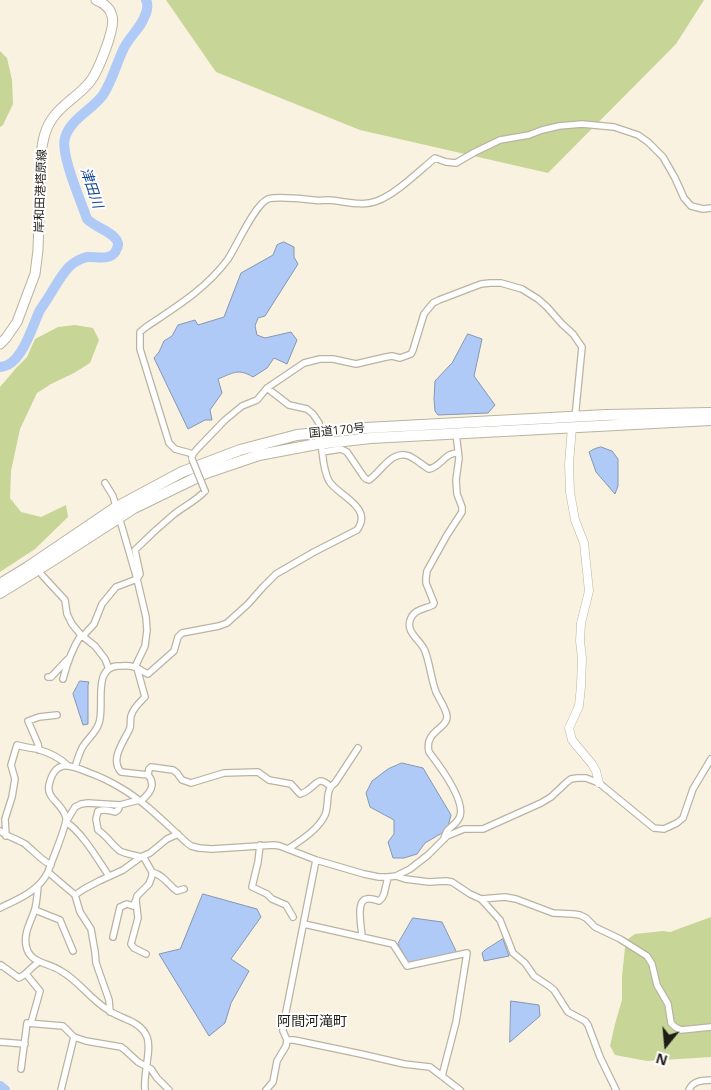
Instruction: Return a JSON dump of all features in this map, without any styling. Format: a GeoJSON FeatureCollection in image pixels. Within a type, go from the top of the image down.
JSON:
{"type":"FeatureCollection","features":[{"type":"Feature","properties":{"kind":"highway","name":"国道170号"},"geometry":{"type":"LineString","coordinates":[[117,513],[134,508],[206,473],[259,455],[322,447],[370,438],[456,433],[574,422],[606,415],[711,413]]}},
{"type":"Feature","properties":{"kind":"highway","name":"国道170号"},"geometry":{"type":"LineString","coordinates":[[0,593],[52,556],[182,472],[240,450],[297,435],[375,427],[711,420]]}},
{"type":"Feature","properties":{"kind":"highway","name":"国道170号"},"geometry":{"type":"LineString","coordinates":[[0,584],[28,567],[52,556]]}},
{"type":"Feature","properties":{"kind":"main road","name":"岸和田港塔原線"},"geometry":{"type":"LineString","coordinates":[[0,344],[17,322],[35,274],[38,250],[41,156],[46,130],[56,113],[91,81],[111,33],[113,25],[112,16],[106,6],[96,0]]}},
{"type":"Feature","properties":{"kind":"street"},"geometry":{"type":"LineString","coordinates":[[63,679],[76,642],[94,624],[102,604],[116,588],[137,579],[140,574],[135,550],[175,513],[200,497],[204,491],[192,457],[175,449],[169,443],[140,349],[140,332],[192,296],[212,278],[228,258],[262,202],[267,199],[278,198],[361,203],[377,201],[396,191],[435,158],[456,163],[500,140],[529,135],[559,126],[582,124],[614,127],[638,135],[663,157],[676,178],[684,198],[692,206],[703,209],[711,208]]}},
{"type":"Feature","properties":{"kind":"street"},"geometry":{"type":"LineString","coordinates":[[192,457],[219,425],[242,406],[257,400],[267,388],[304,363],[333,358],[356,364],[392,356],[400,358],[410,354],[413,350],[424,314],[433,303],[439,300],[481,284],[501,283],[522,289],[538,299],[573,334],[582,348],[569,464],[570,492],[575,520],[584,543],[589,591],[581,623],[580,641],[582,658],[579,706],[569,728],[572,740],[592,764],[599,783]]}},
{"type":"Feature","properties":{"kind":"street"},"geometry":{"type":"LineString","coordinates":[[267,388],[289,405],[307,409],[313,414],[319,424],[320,432]]}},
{"type":"Feature","properties":{"kind":"street"},"geometry":{"type":"LineString","coordinates":[[443,840],[446,832],[458,821],[460,808],[449,781],[428,747],[430,738],[446,722],[447,716],[434,687],[425,652],[414,636],[409,624],[413,614],[434,603],[426,583],[427,571],[462,512],[456,480],[459,458],[456,433]]}},
{"type":"Feature","properties":{"kind":"street"},"geometry":{"type":"LineString","coordinates":[[75,767],[82,749],[98,725],[100,719],[100,690],[105,674],[109,669],[113,666],[136,667],[148,674],[174,651],[178,637],[182,633],[227,623],[276,574],[357,530],[362,520],[359,510],[353,502],[331,484],[325,473],[322,447],[347,452],[364,477],[370,480],[389,461],[400,455],[410,456],[429,469],[436,466],[449,454],[458,453]]}},
{"type":"Feature","properties":{"kind":"street"},"geometry":{"type":"LineString","coordinates":[[105,483],[112,496],[137,579],[146,617],[147,630],[145,646],[136,667],[145,697],[138,702],[131,716],[130,726],[118,751],[117,765],[121,772],[148,775]]}},
{"type":"Feature","properties":{"kind":"street"},"geometry":{"type":"LineString","coordinates":[[42,575],[64,600],[66,614],[72,624],[100,652],[109,669]]}},
{"type":"Feature","properties":{"kind":"street"},"geometry":{"type":"LineString","coordinates":[[48,677],[51,677],[69,658]]}},
{"type":"Feature","properties":{"kind":"street"},"geometry":{"type":"LineString","coordinates":[[39,750],[28,721],[39,717],[57,715]]}},
{"type":"Feature","properties":{"kind":"street"},"geometry":{"type":"LineString","coordinates":[[6,836],[5,819],[12,798],[15,779],[11,765],[17,745],[39,750],[67,765],[122,788],[140,801],[191,846],[212,849],[274,845],[316,860],[379,877],[396,876],[410,869],[428,855],[447,836],[464,829],[483,829],[541,803],[551,797],[571,779],[586,778],[599,783],[654,828],[664,829],[683,818],[694,790],[711,759]]}},
{"type":"Feature","properties":{"kind":"street"},"geometry":{"type":"LineString","coordinates":[[288,849],[304,838],[322,821],[328,806],[330,786],[358,748]]}},
{"type":"Feature","properties":{"kind":"street"},"geometry":{"type":"LineString","coordinates":[[66,822],[64,810],[53,799],[49,793],[49,788],[54,773],[58,768],[67,765]]}},
{"type":"Feature","properties":{"kind":"street"},"geometry":{"type":"LineString","coordinates":[[0,908],[34,890],[44,880],[66,822],[75,807],[88,803],[120,805],[140,801],[151,790],[152,781],[148,775],[149,769],[152,767],[173,770],[182,780],[191,783],[224,773],[258,772],[269,780],[291,784],[300,794],[307,791],[318,781],[330,786]]}},
{"type":"Feature","properties":{"kind":"street"},"geometry":{"type":"LineString","coordinates":[[120,805],[115,812],[107,810],[98,811],[96,819],[98,830],[118,850],[142,856],[152,872],[163,877],[169,886],[176,891],[184,889]]}},
{"type":"Feature","properties":{"kind":"street"},"geometry":{"type":"LineString","coordinates":[[66,822],[73,826],[110,876]]}},
{"type":"Feature","properties":{"kind":"street"},"geometry":{"type":"LineString","coordinates":[[0,831],[6,836],[26,844],[45,862],[51,865]]}},
{"type":"Feature","properties":{"kind":"street"},"geometry":{"type":"LineString","coordinates":[[75,895],[123,870],[142,856],[150,853],[167,839],[178,834]]}},
{"type":"Feature","properties":{"kind":"street"},"geometry":{"type":"LineString","coordinates":[[260,845],[252,887],[267,894],[272,899],[286,904],[293,917]]}},
{"type":"Feature","properties":{"kind":"street"},"geometry":{"type":"LineString","coordinates":[[266,1090],[273,1082],[277,1061],[286,1046],[287,1040],[283,1027],[316,860]]}},
{"type":"Feature","properties":{"kind":"street"},"geometry":{"type":"LineString","coordinates":[[48,872],[75,895],[77,906],[91,929],[96,963],[109,1000],[110,1012]]}},
{"type":"Feature","properties":{"kind":"street"},"geometry":{"type":"LineString","coordinates":[[113,937],[120,907],[127,904],[133,906],[137,896],[149,884],[152,872]]}},
{"type":"Feature","properties":{"kind":"street"},"geometry":{"type":"LineString","coordinates":[[396,876],[429,882],[452,882],[481,899],[500,920],[513,952],[525,963],[534,976],[554,990],[568,1012],[585,1021],[588,1025],[600,1057],[616,1090]]}},
{"type":"Feature","properties":{"kind":"street"},"geometry":{"type":"LineString","coordinates":[[362,937],[360,914],[362,902],[368,898],[379,901],[382,898],[388,877]]}},
{"type":"Feature","properties":{"kind":"street"},"geometry":{"type":"LineString","coordinates":[[38,886],[34,910],[27,930],[26,946],[28,952],[39,962],[60,970],[70,977],[93,1000],[110,1012],[136,1023],[141,1028],[149,1040],[144,1081],[145,1090]]}},
{"type":"Feature","properties":{"kind":"street"},"geometry":{"type":"LineString","coordinates":[[481,899],[516,898],[553,913],[580,915],[586,918],[595,927],[620,939],[647,956],[652,964],[657,984],[668,1004],[671,1023],[675,1027],[681,1030],[711,1027]]}},
{"type":"Feature","properties":{"kind":"street"},"geometry":{"type":"LineString","coordinates":[[136,900],[138,918],[132,944],[134,948],[146,954]]}},
{"type":"Feature","properties":{"kind":"street"},"geometry":{"type":"LineString","coordinates":[[34,910],[60,920],[73,951]]}},
{"type":"Feature","properties":{"kind":"street"},"geometry":{"type":"LineString","coordinates":[[304,924],[393,944],[407,966],[467,953],[456,1022],[442,1076]]}},
{"type":"Feature","properties":{"kind":"street"},"geometry":{"type":"LineString","coordinates":[[0,966],[19,978],[39,962]]}},
{"type":"Feature","properties":{"kind":"street"},"geometry":{"type":"LineString","coordinates":[[26,974],[40,991],[31,1023]]}},
{"type":"Feature","properties":{"kind":"street"},"geometry":{"type":"LineString","coordinates":[[21,1070],[27,1022],[63,1026],[74,1037],[121,1047],[138,1062],[151,1069],[169,1090]]}},
{"type":"Feature","properties":{"kind":"street"},"geometry":{"type":"LineString","coordinates":[[60,1090],[74,1037]]}},
{"type":"Feature","properties":{"kind":"street"},"geometry":{"type":"LineString","coordinates":[[287,1040],[404,1064],[430,1066],[460,1090]]}},
{"type":"Feature","properties":{"kind":"street"},"geometry":{"type":"LineString","coordinates":[[0,1042],[24,1044]]}},
{"type":"Feature","properties":{"kind":"street"},"geometry":{"type":"LineString","coordinates":[[689,1090],[695,1082],[711,1080]]}},
{"type":"Feature","properties":{"kind":"green space"},"geometry":{"type":"Polygon","coordinates":[[[166,0],[704,0],[676,44],[548,173],[360,130],[216,72],[166,0]]]}},
{"type":"Feature","properties":{"kind":"green space"},"geometry":{"type":"Polygon","coordinates":[[[0,51],[7,58],[12,80],[13,104],[3,125],[0,127],[0,51]]]}},
{"type":"Feature","properties":{"kind":"green space"},"geometry":{"type":"Polygon","coordinates":[[[75,325],[93,328],[99,340],[90,363],[37,393],[20,429],[11,471],[10,498],[21,512],[41,517],[66,505],[68,517],[35,549],[0,572],[0,387],[27,357],[35,339],[58,327],[75,325]]]}},
{"type":"Feature","properties":{"kind":"green space"},"geometry":{"type":"Polygon","coordinates":[[[711,917],[711,1057],[647,1061],[615,1055],[610,1046],[622,1000],[622,976],[625,948],[628,939],[635,934],[670,932],[711,917]]]}},
{"type":"Feature","properties":{"kind":"water"},"geometry":{"type":"Polygon","coordinates":[[[284,242],[294,247],[294,257],[298,264],[265,316],[258,318],[255,326],[257,335],[265,338],[291,332],[297,340],[287,364],[274,358],[267,368],[253,377],[239,372],[218,379],[222,393],[210,410],[212,420],[205,420],[188,429],[154,358],[164,341],[172,336],[178,325],[195,320],[198,325],[224,317],[241,273],[273,255],[277,245],[284,242]]]}},
{"type":"Feature","properties":{"kind":"water"},"geometry":{"type":"Polygon","coordinates":[[[468,334],[482,339],[474,376],[495,405],[488,413],[438,415],[435,411],[435,381],[452,363],[468,334]]]}},
{"type":"Feature","properties":{"kind":"water"},"geometry":{"type":"Polygon","coordinates":[[[601,447],[612,451],[618,459],[618,486],[615,494],[596,472],[589,452],[601,447]]]}},
{"type":"Feature","properties":{"kind":"water"},"geometry":{"type":"Polygon","coordinates":[[[80,681],[89,682],[88,724],[83,725],[73,694],[80,681]]]}},
{"type":"Feature","properties":{"kind":"water"},"geometry":{"type":"Polygon","coordinates":[[[402,763],[423,768],[451,815],[447,830],[425,843],[417,854],[404,858],[393,858],[388,842],[394,834],[394,820],[370,807],[366,793],[372,781],[388,769],[402,763]]]}},
{"type":"Feature","properties":{"kind":"water"},"geometry":{"type":"Polygon","coordinates":[[[203,894],[257,909],[261,917],[231,959],[249,971],[231,1003],[225,1023],[209,1036],[159,954],[180,949],[203,894]]]}},
{"type":"Feature","properties":{"kind":"water"},"geometry":{"type":"Polygon","coordinates":[[[413,918],[442,922],[457,953],[409,964],[398,944],[413,918]]]}},
{"type":"Feature","properties":{"kind":"water"},"geometry":{"type":"Polygon","coordinates":[[[503,939],[509,956],[484,961],[482,953],[503,939]]]}},
{"type":"Feature","properties":{"kind":"water"},"geometry":{"type":"Polygon","coordinates":[[[511,1001],[539,1005],[540,1016],[510,1042],[511,1001]]]}},
{"type":"Feature","properties":{"kind":"waterway","name":"津田川"},"geometry":{"type":"LineString","coordinates":[[0,367],[8,365],[20,353],[40,310],[67,269],[78,260],[91,257],[108,257],[118,247],[116,239],[112,235],[87,219],[68,166],[64,145],[65,138],[72,125],[106,90],[125,46],[145,16],[147,11],[146,0]]}},
{"type":"Feature","properties":{"kind":"waterway","name":"津田川"},"geometry":{"type":"LineString","coordinates":[[0,1086],[5,1090]]}},
{"type":"Feature","properties":{"kind":"district","name":"阿間河滝町"},"geometry":{"type":"Point","coordinates":[312,1022]}}]}
